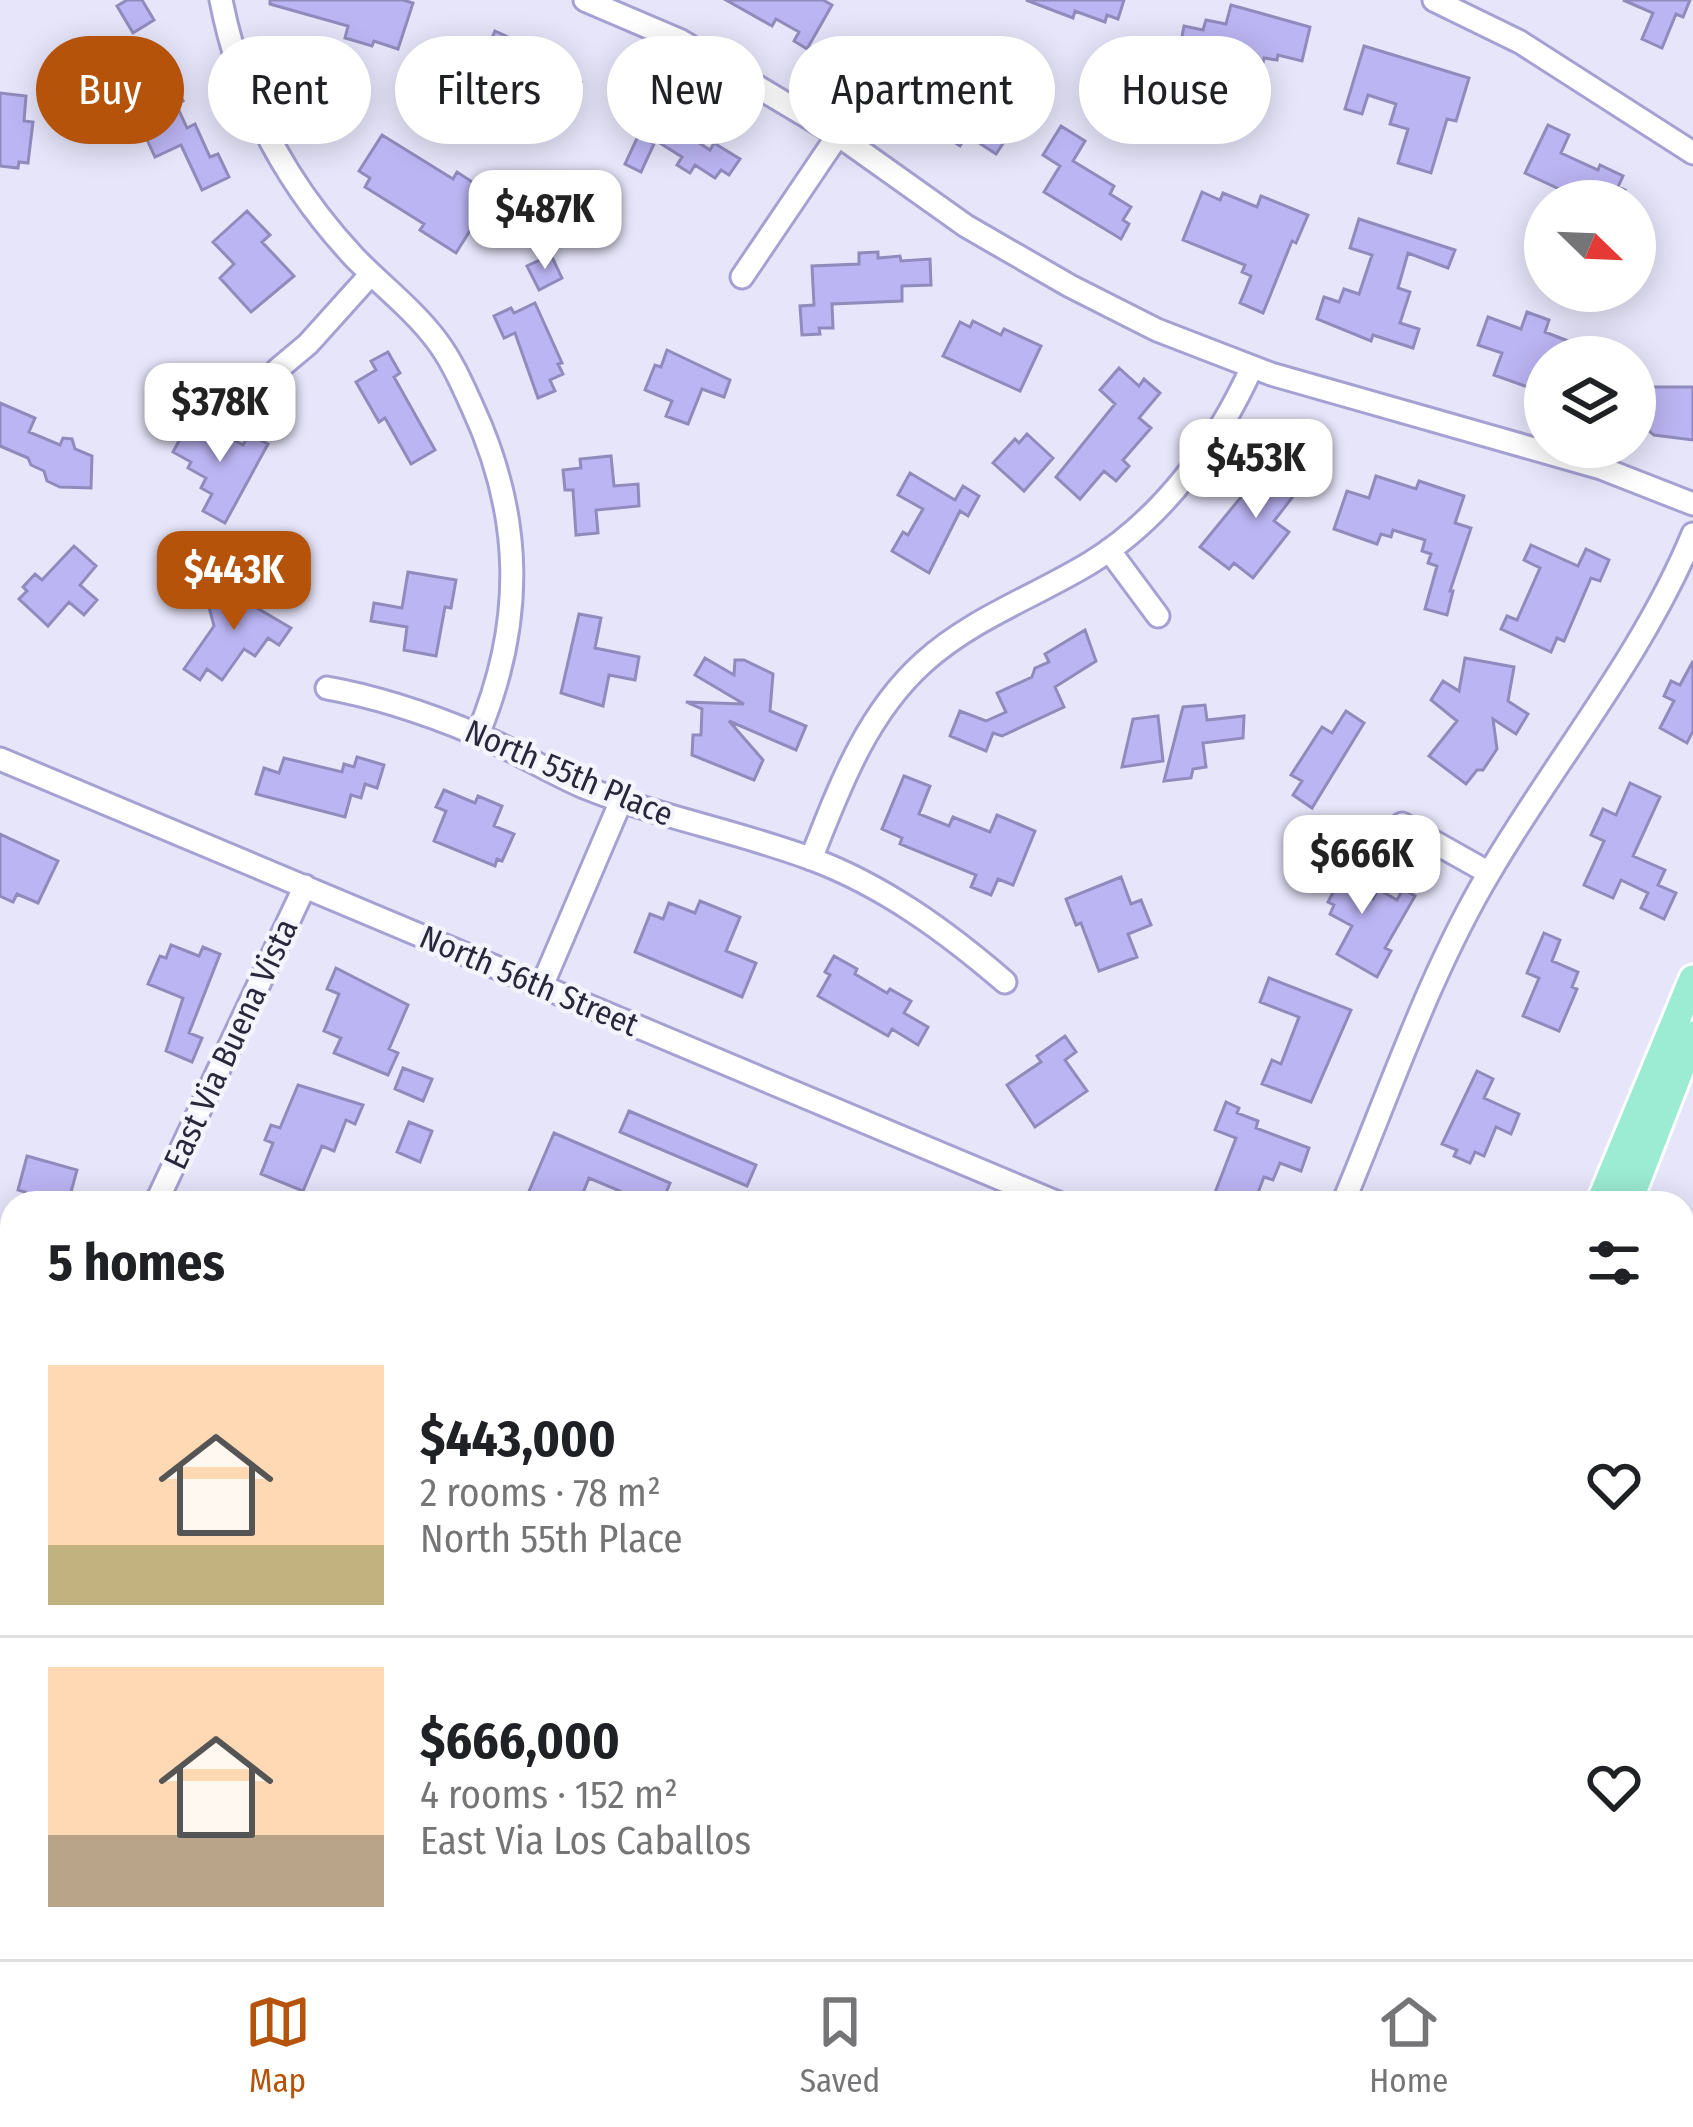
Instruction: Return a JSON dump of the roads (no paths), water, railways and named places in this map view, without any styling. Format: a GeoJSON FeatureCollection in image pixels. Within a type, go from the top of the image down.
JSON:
{"type":"FeatureCollection","features":[{"type":"Feature","properties":{"kind":"main road"},"geometry":{"type":"LineString","coordinates":[[1605,1191],[1693,979]]}},
{"type":"Feature","properties":{"kind":"main road"},"geometry":{"type":"LineString","coordinates":[[1633,1191],[1693,1035]]}},
{"type":"Feature","properties":{"kind":"street"},"geometry":{"type":"LineString","coordinates":[[221,0],[242,82],[264,131],[319,216],[439,343],[495,455],[512,557],[511,615],[500,669],[478,734]]}},
{"type":"Feature","properties":{"kind":"street"},"geometry":{"type":"LineString","coordinates":[[585,0],[681,41],[789,106]]}},
{"type":"Feature","properties":{"kind":"street"},"geometry":{"type":"LineString","coordinates":[[1434,0],[1520,42],[1693,153]]}},
{"type":"Feature","properties":{"kind":"street"},"geometry":{"type":"LineString","coordinates":[[742,277],[832,144]]}},
{"type":"Feature","properties":{"kind":"street"},"geometry":{"type":"LineString","coordinates":[[851,144],[960,222],[1156,330],[1252,368],[1601,468],[1693,504]]}},
{"type":"Feature","properties":{"kind":"street"},"geometry":{"type":"LineString","coordinates":[[278,370],[371,274]]}},
{"type":"Feature","properties":{"kind":"street"},"geometry":{"type":"LineString","coordinates":[[811,859],[869,728],[923,662],[988,615],[1109,550],[1185,477],[1214,437],[1252,368]]}},
{"type":"Feature","properties":{"kind":"street"},"geometry":{"type":"LineString","coordinates":[[1348,1191],[1436,981],[1489,873],[1633,649],[1693,534]]}},
{"type":"Feature","properties":{"kind":"street"},"geometry":{"type":"LineString","coordinates":[[1109,550],[1158,616]]}},
{"type":"Feature","properties":{"kind":"street","name":"North 55th Place"},"geometry":{"type":"LineString","coordinates":[[327,688],[371,696],[478,734],[622,801],[811,859],[870,886],[950,935],[1005,982]]}},
{"type":"Feature","properties":{"kind":"street","name":"North 56th Street"},"geometry":{"type":"LineString","coordinates":[[0,759],[1029,1191]]}},
{"type":"Feature","properties":{"kind":"street"},"geometry":{"type":"LineString","coordinates":[[541,988],[622,801]]}},
{"type":"Feature","properties":{"kind":"street"},"geometry":{"type":"LineString","coordinates":[[1402,824],[1489,873]]}},
{"type":"Feature","properties":{"kind":"street","name":"East Via Buena Vista"},"geometry":{"type":"LineString","coordinates":[[162,1191],[305,886]]}}]}
